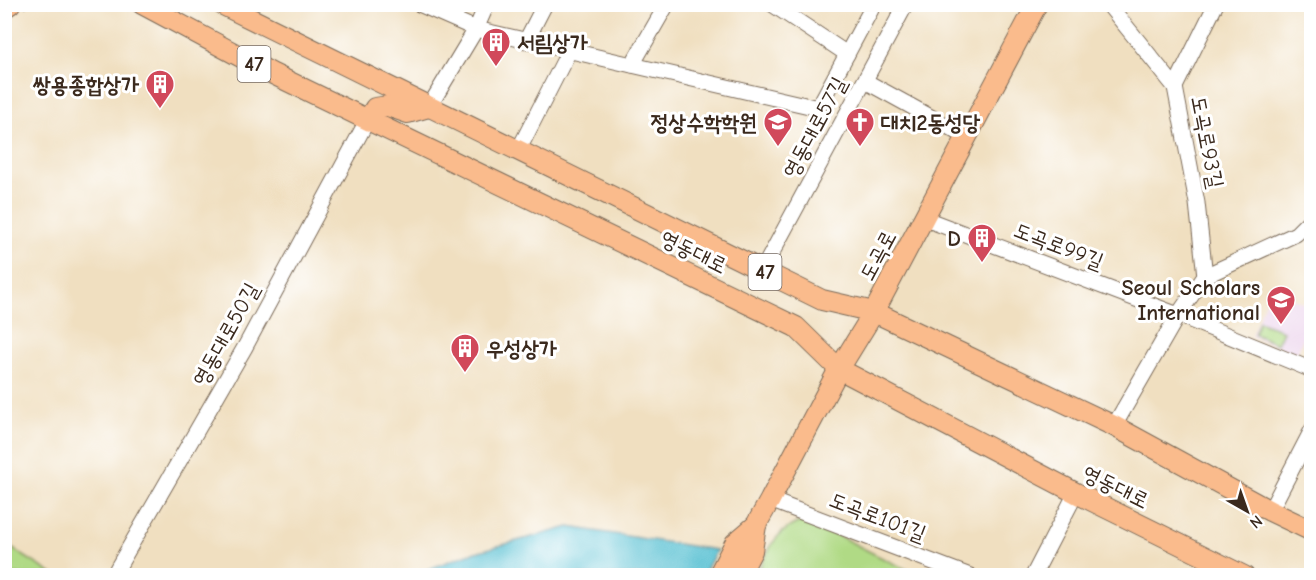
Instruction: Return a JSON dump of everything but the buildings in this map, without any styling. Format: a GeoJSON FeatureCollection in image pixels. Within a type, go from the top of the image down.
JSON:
{"type":"FeatureCollection","features":[{"type":"Feature","properties":{"kind":"main road"},"geometry":{"type":"LineString","coordinates":[[4,8],[10,4]]}},
{"type":"Feature","properties":{"kind":"main road","name":"영동대로"},"geometry":{"type":"LineString","coordinates":[[142,4],[273,74],[796,327],[839,369],[1076,493],[1244,576]]}},
{"type":"Feature","properties":{"kind":"main road","name":"영동대로"},"geometry":{"type":"LineString","coordinates":[[220,4],[822,300],[874,312],[1114,426],[1269,512],[1311,531]]}},
{"type":"Feature","properties":{"kind":"main road","name":"도곡로"},"geometry":{"type":"LineString","coordinates":[[718,576],[735,543],[756,525],[770,500],[839,369],[874,312],[1037,4]]}},
{"type":"Feature","properties":{"kind":"main road"},"geometry":{"type":"LineString","coordinates":[[368,119],[375,108],[388,106],[408,113],[429,107]]}},
{"type":"Feature","properties":{"kind":"main road","name":"도곡로"},"geometry":{"type":"LineString","coordinates":[[739,576],[752,551],[756,525]]}},
{"type":"Feature","properties":{"kind":"street"},"geometry":{"type":"LineString","coordinates":[[429,107],[476,29],[487,4]]}},
{"type":"Feature","properties":{"kind":"street"},"geometry":{"type":"LineString","coordinates":[[526,41],[545,4]]}},
{"type":"Feature","properties":{"kind":"street"},"geometry":{"type":"LineString","coordinates":[[632,65],[667,4]]}},
{"type":"Feature","properties":{"kind":"street"},"geometry":{"type":"LineString","coordinates":[[772,4],[847,54]]}},
{"type":"Feature","properties":{"kind":"street"},"geometry":{"type":"LineString","coordinates":[[426,6],[476,29],[818,108],[874,4]]}},
{"type":"Feature","properties":{"kind":"street","name":"영동대로57길"},"geometry":{"type":"LineString","coordinates":[[762,271],[906,4]]}},
{"type":"Feature","properties":{"kind":"street","name":"도곡로93길"},"geometry":{"type":"LineString","coordinates":[[1108,4],[1174,87],[1197,203],[1205,276]]}},
{"type":"Feature","properties":{"kind":"street"},"geometry":{"type":"LineString","coordinates":[[1174,87],[1216,4]]}},
{"type":"Feature","properties":{"kind":"street"},"geometry":{"type":"LineString","coordinates":[[518,151],[569,51]]}},
{"type":"Feature","properties":{"kind":"street"},"geometry":{"type":"LineString","coordinates":[[865,81],[967,137]]}},
{"type":"Feature","properties":{"kind":"street","name":"영동대로50길"},"geometry":{"type":"LineString","coordinates":[[117,569],[245,346],[368,119]]}},
{"type":"Feature","properties":{"kind":"street","name":"도곡로99길"},"geometry":{"type":"LineString","coordinates":[[924,218],[1179,315],[1311,370]]}},
{"type":"Feature","properties":{"kind":"street"},"geometry":{"type":"LineString","coordinates":[[1114,426],[1179,315],[1205,276],[1296,234],[1310,225]]}},
{"type":"Feature","properties":{"kind":"street"},"geometry":{"type":"LineString","coordinates":[[1269,512],[1311,430]]}},
{"type":"Feature","properties":{"kind":"street"},"geometry":{"type":"LineString","coordinates":[[1033,576],[1076,493]]}},
{"type":"Feature","properties":{"kind":"street","name":"도곡로101길"},"geometry":{"type":"LineString","coordinates":[[770,500],[970,576]]}},
{"type":"Feature","properties":{"kind":"shaded area","name":"Seoul Scholars International"},"geometry":{"type":"Polygon","coordinates":[[[1270,290],[1311,306],[1311,317],[1297,354],[1251,336],[1270,290]]]}},
{"type":"Feature","properties":{"kind":"green space"},"geometry":{"type":"Polygon","coordinates":[[[1259,321],[1283,331],[1277,344],[1254,334],[1259,321]]]}},
{"type":"Feature","properties":{"kind":"green space"},"geometry":{"type":"Polygon","coordinates":[[[805,520],[920,575],[755,576],[769,548],[779,535],[794,524],[805,520]]]}},
{"type":"Feature","properties":{"kind":"green space"},"geometry":{"type":"Polygon","coordinates":[[[5,544],[54,575],[5,575],[5,544]]]}},
{"type":"Feature","properties":{"kind":"water"},"geometry":{"type":"Polygon","coordinates":[[[569,527],[717,550],[703,575],[413,575],[468,554],[569,527]]]}},
{"type":"Feature","properties":{"kind":"place","name":"서림상가"},"geometry":{"type":"Point","coordinates":[496,68]}},
{"type":"Feature","properties":{"kind":"place","name":"쌍용종합상가"},"geometry":{"type":"Point","coordinates":[160,110]}},
{"type":"Feature","properties":{"kind":"place","name":"정상수학학원"},"geometry":{"type":"Point","coordinates":[778,148]}},
{"type":"Feature","properties":{"kind":"place","name":"대치2동성당"},"geometry":{"type":"Point","coordinates":[860,148]}},
{"type":"Feature","properties":{"kind":"place","name":"D"},"geometry":{"type":"Point","coordinates":[982,264]}},
{"type":"Feature","properties":{"kind":"place","name":"Seoul Scholars International"},"geometry":{"type":"Point","coordinates":[1281,326]}},
{"type":"Feature","properties":{"kind":"place","name":"우성상가"},"geometry":{"type":"Point","coordinates":[465,374]}}]}
